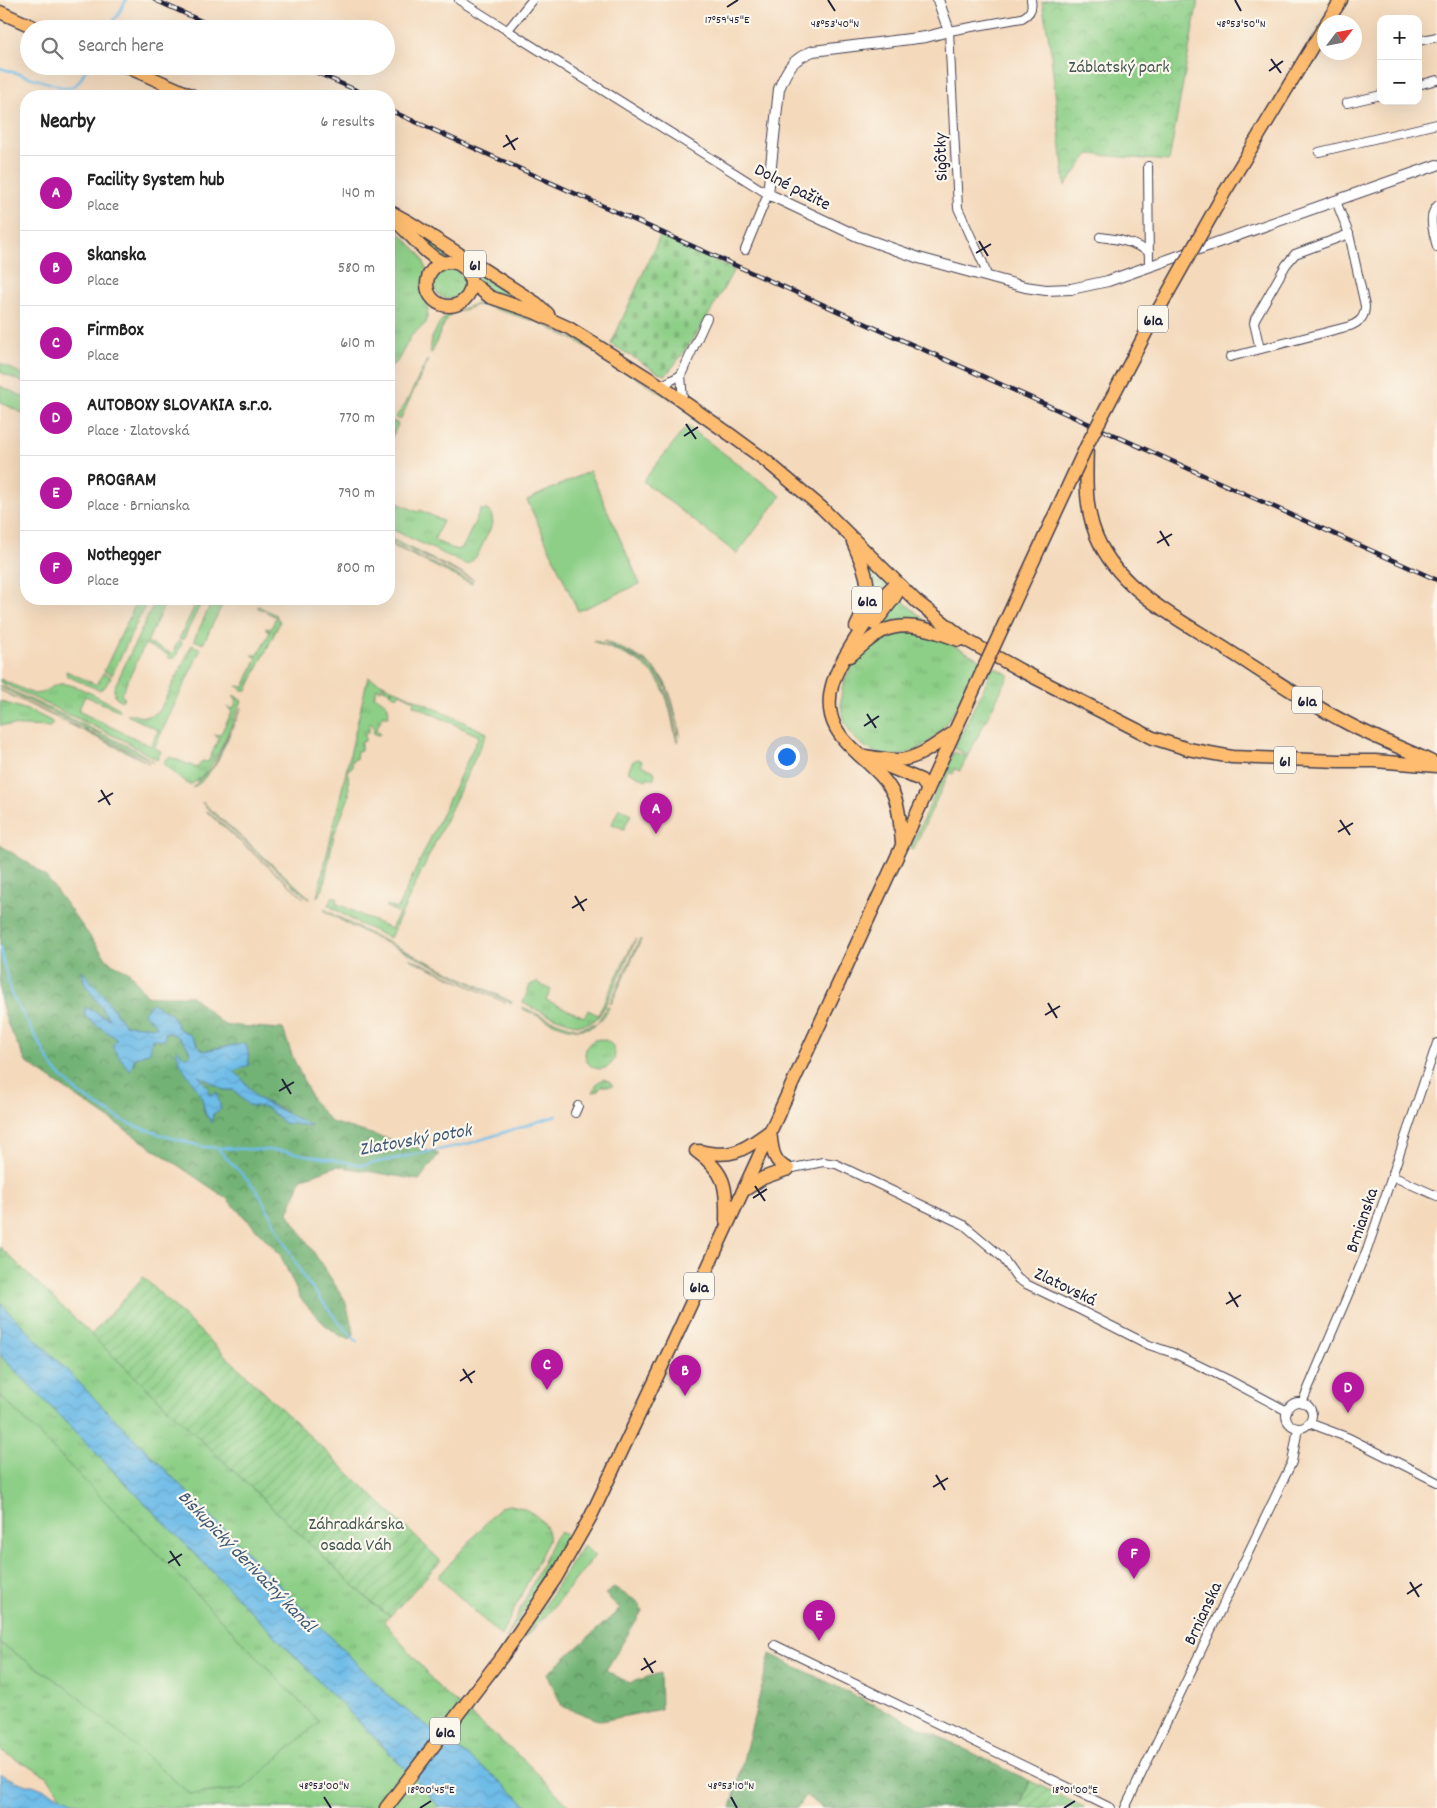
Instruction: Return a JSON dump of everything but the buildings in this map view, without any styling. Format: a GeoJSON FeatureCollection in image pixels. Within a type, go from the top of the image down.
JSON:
{"type":"FeatureCollection","features":[{"type":"Feature","properties":{"kind":"main road"},"geometry":{"type":"LineString","coordinates":[[1331,15],[1341,0]]}},
{"type":"Feature","properties":{"kind":"main road"},"geometry":{"type":"LineString","coordinates":[[0,12],[20,21]]}},
{"type":"Feature","properties":{"kind":"main road","name":"61a"},"geometry":{"type":"LineString","coordinates":[[386,1808],[504,1654],[555,1579],[591,1516],[743,1191],[1086,445],[1147,329],[1223,195],[1317,39]]}},
{"type":"Feature","properties":{"kind":"main road"},"geometry":{"type":"LineString","coordinates":[[145,75],[179,90]]}},
{"type":"Feature","properties":{"kind":"main road","name":"61"},"geometry":{"type":"LineString","coordinates":[[395,216],[409,222],[536,303],[558,322],[661,386],[765,460],[822,508],[938,620],[975,646],[1153,738],[1188,750],[1232,757],[1263,759],[1375,761],[1437,765]]}},
{"type":"Feature","properties":{"kind":"main road","name":"61"},"geometry":{"type":"LineString","coordinates":[[395,219],[424,251],[443,263]]}},
{"type":"Feature","properties":{"kind":"main road","name":"61"},"geometry":{"type":"LineString","coordinates":[[424,251],[430,274],[428,288],[436,301],[442,304],[458,304],[464,300],[469,292],[471,282],[469,274],[454,262],[443,263],[437,266],[430,274]]}},
{"type":"Feature","properties":{"kind":"main road","name":"61"},"geometry":{"type":"LineString","coordinates":[[471,282],[490,297],[558,322]]}},
{"type":"Feature","properties":{"kind":"main road","name":"61"},"geometry":{"type":"LineString","coordinates":[[464,300],[490,297]]}},
{"type":"Feature","properties":{"kind":"main road","name":"61a"},"geometry":{"type":"LineString","coordinates":[[1086,445],[1088,512],[1100,545],[1109,560],[1132,585],[1156,605],[1342,721],[1437,765]]}},
{"type":"Feature","properties":{"kind":"main road","name":"61a"},"geometry":{"type":"LineString","coordinates":[[851,536],[865,570],[868,584],[864,608],[849,640],[832,688],[832,711],[835,724],[843,739],[880,776],[893,794],[899,814],[902,842]]}},
{"type":"Feature","properties":{"kind":"main road","name":"61a"},"geometry":{"type":"LineString","coordinates":[[842,662],[886,593],[892,588],[901,586]]}},
{"type":"Feature","properties":{"kind":"main road","name":"61a"},"geometry":{"type":"LineString","coordinates":[[842,662],[879,633],[904,626],[927,629],[975,646]]}},
{"type":"Feature","properties":{"kind":"main road"},"geometry":{"type":"LineString","coordinates":[[859,755],[897,760],[912,757],[927,750],[953,733]]}},
{"type":"Feature","properties":{"kind":"main road","name":"61a"},"geometry":{"type":"LineString","coordinates":[[859,755],[921,780],[928,788]]}},
{"type":"Feature","properties":{"kind":"main road","name":"61"},"geometry":{"type":"LineString","coordinates":[[1375,761],[1437,774]]}},
{"type":"Feature","properties":{"kind":"main road"},"geometry":{"type":"LineString","coordinates":[[726,1227],[727,1198],[722,1177],[715,1167],[696,1151],[714,1154],[736,1152],[747,1148],[770,1131],[776,1160],[781,1166],[788,1169]]}},
{"type":"Feature","properties":{"kind":"main road"},"geometry":{"type":"LineString","coordinates":[[743,1191],[763,1178],[788,1169]]}},
{"type":"Feature","properties":{"kind":"street","name":"Dolné pažite"},"geometry":{"type":"LineString","coordinates":[[459,0],[768,194],[856,236],[919,258],[1036,289],[1071,289],[1095,285],[1437,165]]}},
{"type":"Feature","properties":{"kind":"street"},"geometry":{"type":"LineString","coordinates":[[507,31],[532,0]]}},
{"type":"Feature","properties":{"kind":"street"},"geometry":{"type":"LineString","coordinates":[[938,0],[949,31]]}},
{"type":"Feature","properties":{"kind":"street"},"geometry":{"type":"LineString","coordinates":[[745,250],[768,194],[779,89],[785,73],[801,55],[812,51],[926,37],[1022,18],[1028,15],[1031,10],[1031,0]]}},
{"type":"Feature","properties":{"kind":"street","name":"Sigôtky"},"geometry":{"type":"LineString","coordinates":[[949,31],[958,208],[983,262],[986,276]]}},
{"type":"Feature","properties":{"kind":"street"},"geometry":{"type":"LineString","coordinates":[[1422,41],[1437,37]]}},
{"type":"Feature","properties":{"kind":"street"},"geometry":{"type":"LineString","coordinates":[[1422,84],[1437,80]]}},
{"type":"Feature","properties":{"kind":"street"},"geometry":{"type":"LineString","coordinates":[[1347,103],[1377,96]]}},
{"type":"Feature","properties":{"kind":"street"},"geometry":{"type":"LineString","coordinates":[[1319,152],[1437,124]]}},
{"type":"Feature","properties":{"kind":"street"},"geometry":{"type":"LineString","coordinates":[[1148,166],[1149,266]]}},
{"type":"Feature","properties":{"kind":"street"},"geometry":{"type":"LineString","coordinates":[[1230,357],[1350,326],[1360,321],[1365,312],[1365,306],[1349,234],[1336,201]]}},
{"type":"Feature","properties":{"kind":"street"},"geometry":{"type":"LineString","coordinates":[[1437,206],[1433,210],[1432,217],[1437,247]]}},
{"type":"Feature","properties":{"kind":"street"},"geometry":{"type":"LineString","coordinates":[[1260,349],[1254,323],[1255,319],[1290,260],[1300,251],[1349,234]]}},
{"type":"Feature","properties":{"kind":"street"},"geometry":{"type":"LineString","coordinates":[[1100,237],[1138,245],[1148,252]]}},
{"type":"Feature","properties":{"kind":"street"},"geometry":{"type":"LineString","coordinates":[[683,401],[681,375],[707,318]]}},
{"type":"Feature","properties":{"kind":"street"},"geometry":{"type":"LineString","coordinates":[[661,386],[681,375]]}},
{"type":"Feature","properties":{"kind":"street","name":"Brnianska"},"geometry":{"type":"LineString","coordinates":[[1302,1403],[1364,1258],[1437,1043]]}},
{"type":"Feature","properties":{"kind":"street","name":"Zlatovská"},"geometry":{"type":"LineString","coordinates":[[788,1169],[824,1162],[836,1164],[964,1225],[1002,1256],[1018,1279],[1026,1284],[1149,1346],[1173,1353],[1229,1380],[1287,1411]]}},
{"type":"Feature","properties":{"kind":"street"},"geometry":{"type":"LineString","coordinates":[[1392,1176],[1437,1196]]}},
{"type":"Feature","properties":{"kind":"street"},"geometry":{"type":"LineString","coordinates":[[1302,1403],[1307,1406],[1312,1414],[1309,1423],[1302,1428],[1298,1428],[1292,1426],[1286,1417],[1287,1411],[1293,1404],[1302,1403]]}},
{"type":"Feature","properties":{"kind":"street"},"geometry":{"type":"LineString","coordinates":[[1309,1423],[1349,1438],[1437,1482]]}},
{"type":"Feature","properties":{"kind":"street","name":"Brnianska"},"geometry":{"type":"LineString","coordinates":[[1125,1808],[1292,1462],[1298,1428]]}},
{"type":"Feature","properties":{"kind":"street"},"geometry":{"type":"LineString","coordinates":[[775,1645],[1111,1808]]}},
{"type":"Feature","properties":{"kind":"green space","name":"Záblatský park"},"geometry":{"type":"Polygon","coordinates":[[[1051,0],[1198,0],[1169,161],[1089,154],[1065,186],[1050,45],[1042,2],[1051,0]]]}},
{"type":"Feature","properties":{"kind":"green space"},"geometry":{"type":"Polygon","coordinates":[[[395,228],[420,254],[424,262],[426,271],[424,287],[429,303],[426,323],[411,336],[395,363],[395,228]]]}},
{"type":"Feature","properties":{"kind":"green space"},"geometry":{"type":"Polygon","coordinates":[[[414,229],[531,305],[501,296],[480,286],[462,262],[438,256],[426,246],[414,229]]]}},
{"type":"Feature","properties":{"kind":"green space"},"geometry":{"type":"Polygon","coordinates":[[[660,236],[734,269],[703,324],[666,375],[659,373],[611,344],[660,236]]]}},
{"type":"Feature","properties":{"kind":"green space"},"geometry":{"type":"Polygon","coordinates":[[[449,269],[460,273],[464,284],[460,295],[449,299],[438,295],[434,284],[438,273],[449,269]]]}},
{"type":"Feature","properties":{"kind":"green space"},"geometry":{"type":"Polygon","coordinates":[[[476,304],[487,305],[512,312],[537,321],[573,339],[575,337],[674,401],[577,341],[537,322],[485,306],[477,305],[452,314],[441,330],[432,353],[430,352],[432,338],[440,322],[448,314],[476,304]]]}},
{"type":"Feature","properties":{"kind":"green space"},"geometry":{"type":"Polygon","coordinates":[[[427,360],[400,420],[395,418],[406,403],[427,360]]]}},
{"type":"Feature","properties":{"kind":"green space"},"geometry":{"type":"Polygon","coordinates":[[[0,363],[20,373],[20,381],[0,372],[0,363]]]}},
{"type":"Feature","properties":{"kind":"green space"},"geometry":{"type":"Polygon","coordinates":[[[0,386],[20,395],[20,412],[0,402],[0,386]]]}},
{"type":"Feature","properties":{"kind":"green space"},"geometry":{"type":"Polygon","coordinates":[[[687,426],[781,496],[737,554],[643,481],[687,426]]]}},
{"type":"Feature","properties":{"kind":"green space"},"geometry":{"type":"Polygon","coordinates":[[[590,471],[640,584],[578,611],[527,500],[590,471]]]}},
{"type":"Feature","properties":{"kind":"green space"},"geometry":{"type":"Polygon","coordinates":[[[395,500],[398,503],[418,512],[420,510],[443,521],[434,540],[456,550],[463,547],[481,509],[491,513],[493,523],[477,556],[468,564],[395,531],[395,500]]]}},
{"type":"Feature","properties":{"kind":"green space"},"geometry":{"type":"Polygon","coordinates":[[[395,541],[471,578],[474,580],[395,543],[395,541]]]}},
{"type":"Feature","properties":{"kind":"green space"},"geometry":{"type":"Polygon","coordinates":[[[395,546],[472,582],[472,584],[395,547],[395,546]]]}},
{"type":"Feature","properties":{"kind":"green space"},"geometry":{"type":"Polygon","coordinates":[[[868,565],[887,584],[867,614],[868,565]]]}},
{"type":"Feature","properties":{"kind":"green space"},"geometry":{"type":"Polygon","coordinates":[[[900,598],[927,623],[903,620],[879,627],[900,598]]]}},
{"type":"Feature","properties":{"kind":"green space"},"geometry":{"type":"Polygon","coordinates":[[[135,605],[145,605],[112,675],[104,671],[135,605]]]}},
{"type":"Feature","properties":{"kind":"green space"},"geometry":{"type":"Polygon","coordinates":[[[153,605],[164,605],[147,642],[172,654],[178,641],[182,643],[175,658],[168,658],[169,655],[145,644],[121,695],[125,698],[121,701],[115,696],[114,688],[153,605]]]}},
{"type":"Feature","properties":{"kind":"green space"},"geometry":{"type":"Polygon","coordinates":[[[195,605],[200,605],[183,640],[179,639],[195,605]]]}},
{"type":"Feature","properties":{"kind":"green space"},"geometry":{"type":"Polygon","coordinates":[[[210,605],[222,605],[203,644],[194,640],[210,605]]]}},
{"type":"Feature","properties":{"kind":"green space"},"geometry":{"type":"Polygon","coordinates":[[[258,606],[276,615],[280,622],[247,690],[242,690],[237,686],[244,687],[257,658],[252,655],[258,655],[270,632],[265,628],[271,629],[276,617],[258,606]]]}},
{"type":"Feature","properties":{"kind":"green space"},"geometry":{"type":"Polygon","coordinates":[[[902,630],[936,636],[1009,675],[960,771],[955,769],[953,774],[949,773],[913,850],[910,848],[954,752],[965,756],[966,754],[954,748],[990,675],[976,668],[950,717],[937,735],[929,742],[909,753],[889,756],[871,750],[856,739],[845,723],[841,704],[844,683],[856,661],[871,644],[877,639],[902,630]]]}},
{"type":"Feature","properties":{"kind":"green space"},"geometry":{"type":"Polygon","coordinates":[[[594,640],[637,659],[656,674],[666,692],[678,742],[665,694],[656,677],[644,665],[594,640]]]}},
{"type":"Feature","properties":{"kind":"green space"},"geometry":{"type":"Polygon","coordinates":[[[603,640],[639,657],[649,664],[657,671],[664,680],[669,693],[678,723],[680,738],[668,692],[656,672],[648,664],[603,640]]]}},
{"type":"Feature","properties":{"kind":"green space"},"geometry":{"type":"Polygon","coordinates":[[[192,645],[201,649],[154,748],[161,751],[157,760],[125,741],[0,682],[0,679],[34,694],[60,684],[81,689],[119,708],[120,711],[85,696],[78,711],[151,746],[158,730],[127,715],[153,715],[160,710],[192,645]]]}},
{"type":"Feature","properties":{"kind":"green space"},"geometry":{"type":"Polygon","coordinates":[[[66,671],[97,685],[103,673],[111,677],[105,687],[99,690],[67,676],[66,671]]]}},
{"type":"Feature","properties":{"kind":"green space"},"geometry":{"type":"Polygon","coordinates":[[[368,677],[487,733],[390,938],[359,924],[328,905],[333,896],[338,898],[336,903],[391,929],[399,913],[386,907],[387,905],[397,909],[479,736],[413,705],[414,700],[400,693],[397,697],[391,694],[392,689],[390,692],[383,689],[385,686],[383,685],[381,690],[377,688],[374,696],[384,701],[388,706],[388,717],[383,715],[376,730],[380,733],[379,735],[374,734],[373,724],[369,724],[369,732],[365,733],[365,741],[361,742],[361,750],[357,751],[356,759],[352,760],[352,768],[348,769],[349,797],[334,835],[323,889],[317,897],[368,677]]]}},
{"type":"Feature","properties":{"kind":"green space"},"geometry":{"type":"Polygon","coordinates":[[[0,685],[134,749],[154,762],[0,687],[0,685]]]}},
{"type":"Feature","properties":{"kind":"green space"},"geometry":{"type":"Polygon","coordinates":[[[0,690],[130,752],[149,763],[0,690]]]}},
{"type":"Feature","properties":{"kind":"green space"},"geometry":{"type":"Polygon","coordinates":[[[234,695],[242,701],[221,748],[206,771],[198,780],[189,785],[163,764],[170,757],[197,768],[202,761],[208,762],[219,738],[214,734],[220,735],[232,712],[227,707],[233,709],[237,699],[233,697],[234,695]]]}},
{"type":"Feature","properties":{"kind":"green space"},"geometry":{"type":"Polygon","coordinates":[[[0,701],[33,712],[51,721],[53,724],[49,727],[0,725],[0,701]]]}},
{"type":"Feature","properties":{"kind":"green space"},"geometry":{"type":"Polygon","coordinates":[[[242,707],[216,764],[201,782],[192,788],[214,765],[242,707]]]}},
{"type":"Feature","properties":{"kind":"green space"},"geometry":{"type":"Polygon","coordinates":[[[638,759],[642,761],[641,765],[654,771],[653,780],[648,777],[646,780],[628,771],[633,761],[638,759]]]}},
{"type":"Feature","properties":{"kind":"green space"},"geometry":{"type":"Polygon","coordinates":[[[202,802],[311,899],[309,899],[202,802]]]}},
{"type":"Feature","properties":{"kind":"green space"},"geometry":{"type":"Polygon","coordinates":[[[619,808],[631,814],[624,829],[612,824],[619,808]]]}},
{"type":"Feature","properties":{"kind":"green space"},"geometry":{"type":"Polygon","coordinates":[[[206,810],[302,896],[304,898],[208,813],[206,810]]]}},
{"type":"Feature","properties":{"kind":"green space"},"geometry":{"type":"Polygon","coordinates":[[[0,845],[46,877],[109,962],[128,971],[147,996],[192,996],[224,1025],[283,1029],[293,1058],[313,1101],[331,1122],[439,1154],[419,1180],[337,1166],[301,1179],[288,1213],[345,1300],[354,1333],[352,1337],[349,1339],[339,1335],[324,1324],[300,1298],[280,1254],[226,1198],[26,1062],[7,1023],[0,997],[0,845]],[[81,971],[85,984],[110,1020],[85,1008],[85,1017],[118,1039],[130,1070],[135,1059],[150,1041],[167,1033],[176,1035],[184,1042],[191,1055],[185,1058],[180,1053],[185,1072],[193,1081],[202,1097],[205,1115],[212,1122],[217,1093],[209,1095],[196,1074],[224,1090],[234,1090],[248,1105],[267,1108],[284,1123],[287,1112],[257,1098],[233,1070],[245,1044],[203,1051],[190,1035],[178,1028],[172,1015],[159,1027],[125,1025],[103,995],[81,971]]]}},
{"type":"Feature","properties":{"kind":"green space"},"geometry":{"type":"Polygon","coordinates":[[[324,909],[360,929],[512,1002],[351,926],[324,909]]]}},
{"type":"Feature","properties":{"kind":"green space"},"geometry":{"type":"Polygon","coordinates":[[[636,939],[610,995],[599,1015],[595,1020],[577,1025],[548,1015],[523,1003],[530,985],[536,982],[551,990],[546,1000],[584,1017],[588,1010],[598,1015],[636,939]]]}},
{"type":"Feature","properties":{"kind":"green space"},"geometry":{"type":"Polygon","coordinates":[[[641,940],[611,1004],[610,1003],[641,940]]]}},
{"type":"Feature","properties":{"kind":"green space"},"geometry":{"type":"Polygon","coordinates":[[[410,958],[506,1003],[410,959],[410,958]]]}},
{"type":"Feature","properties":{"kind":"green space"},"geometry":{"type":"Polygon","coordinates":[[[608,1006],[609,1007],[598,1022],[608,1006]]]}},
{"type":"Feature","properties":{"kind":"green space"},"geometry":{"type":"Polygon","coordinates":[[[522,1007],[548,1019],[577,1029],[558,1025],[522,1007]]]}},
{"type":"Feature","properties":{"kind":"green space"},"geometry":{"type":"Polygon","coordinates":[[[596,1023],[592,1026],[578,1029],[596,1023]]]}},
{"type":"Feature","properties":{"kind":"green space"},"geometry":{"type":"Polygon","coordinates":[[[600,1039],[611,1043],[615,1054],[611,1065],[600,1069],[589,1065],[585,1054],[589,1043],[600,1039]]]}},
{"type":"Feature","properties":{"kind":"green space"},"geometry":{"type":"Polygon","coordinates":[[[603,1079],[609,1081],[613,1086],[601,1086],[597,1091],[593,1092],[597,1083],[603,1079]]]}},
{"type":"Feature","properties":{"kind":"green space"},"geometry":{"type":"Polygon","coordinates":[[[0,1247],[371,1602],[390,1616],[384,1622],[441,1690],[526,1762],[571,1808],[530,1808],[496,1778],[394,1701],[0,1303],[0,1247]]]}},
{"type":"Feature","properties":{"kind":"green space","name":"Záhradkárska osada Váh"},"geometry":{"type":"Polygon","coordinates":[[[143,1277],[441,1561],[390,1616],[371,1602],[91,1335],[143,1277]]]}},
{"type":"Feature","properties":{"kind":"green space"},"geometry":{"type":"Polygon","coordinates":[[[0,1355],[417,1781],[440,1808],[90,1808],[62,1798],[47,1776],[0,1751],[0,1355]]]}},
{"type":"Feature","properties":{"kind":"green space"},"geometry":{"type":"Polygon","coordinates":[[[0,1395],[183,1580],[319,1722],[243,1789],[190,1794],[70,1690],[0,1643],[0,1395]]]}},
{"type":"Feature","properties":{"kind":"green space"},"geometry":{"type":"Polygon","coordinates":[[[509,1505],[523,1508],[536,1516],[546,1527],[548,1541],[501,1636],[438,1577],[500,1507],[509,1505]]]}},
{"type":"Feature","properties":{"kind":"green space"},"geometry":{"type":"Polygon","coordinates":[[[559,1533],[563,1533],[569,1538],[548,1575],[506,1639],[554,1539],[559,1533]]]}},
{"type":"Feature","properties":{"kind":"green space"},"geometry":{"type":"Polygon","coordinates":[[[583,1545],[594,1557],[553,1608],[522,1641],[583,1545]]]}},
{"type":"Feature","properties":{"kind":"green space"},"geometry":{"type":"Polygon","coordinates":[[[614,1588],[637,1601],[642,1611],[606,1670],[629,1683],[660,1673],[661,1709],[601,1721],[562,1706],[547,1674],[620,1609],[605,1594],[614,1588]]]}},
{"type":"Feature","properties":{"kind":"green space"},"geometry":{"type":"Polygon","coordinates":[[[770,1654],[1030,1781],[1019,1808],[823,1808],[805,1795],[797,1808],[731,1808],[770,1654]]]}},
{"type":"Feature","properties":{"kind":"green space"},"geometry":{"type":"Polygon","coordinates":[[[1030,1781],[1086,1808],[1019,1808],[1030,1781]]]}},
{"type":"Feature","properties":{"kind":"water"},"geometry":{"type":"Polygon","coordinates":[[[81,970],[103,995],[125,1025],[158,1027],[143,1013],[152,1003],[172,1015],[178,1028],[190,1035],[203,1051],[245,1043],[248,1051],[249,1065],[234,1071],[257,1098],[312,1126],[284,1123],[267,1108],[248,1105],[234,1090],[224,1090],[198,1075],[208,1088],[209,1095],[217,1093],[221,1109],[213,1114],[212,1123],[206,1115],[202,1098],[197,1088],[179,1061],[176,1048],[185,1058],[191,1054],[181,1039],[170,1033],[165,1032],[165,1040],[152,1039],[150,1052],[135,1058],[130,1071],[112,1047],[117,1039],[85,1017],[85,1007],[109,1019],[85,984],[81,970]]]}},
{"type":"Feature","properties":{"kind":"water","name":"Biskupický derivačný kanál"},"geometry":{"type":"Polygon","coordinates":[[[0,1303],[394,1701],[496,1778],[530,1808],[440,1808],[417,1781],[0,1355],[0,1303]]]}},
{"type":"Feature","properties":{"kind":"water"},"geometry":{"type":"Polygon","coordinates":[[[0,1774],[26,1785],[33,1785],[90,1808],[0,1808],[0,1774]]]}},
{"type":"Feature","properties":{"kind":"waterway"},"geometry":{"type":"LineString","coordinates":[[114,20],[126,0]]}},
{"type":"Feature","properties":{"kind":"waterway"},"geometry":{"type":"LineString","coordinates":[[0,68],[20,74]]}},
{"type":"Feature","properties":{"kind":"waterway"},"geometry":{"type":"LineString","coordinates":[[23,75],[65,88],[70,88],[77,84],[83,75]]}},
{"type":"Feature","properties":{"kind":"waterway","name":"Zlatovský potok"},"geometry":{"type":"LineString","coordinates":[[0,947],[11,994],[54,1069],[79,1094],[127,1123],[168,1137],[204,1147],[284,1151],[363,1165],[467,1144],[556,1116]]}},
{"type":"Feature","properties":{"kind":"waterway","name":"Zlatovský potok"},"geometry":{"type":"LineString","coordinates":[[217,1148],[257,1190],[304,1278],[357,1342]]}},
{"type":"Feature","properties":{"kind":"railway"},"geometry":{"type":"LineString","coordinates":[[155,0],[199,20]]}},
{"type":"Feature","properties":{"kind":"railway"},"geometry":{"type":"LineString","coordinates":[[322,75],[356,90]]}},
{"type":"Feature","properties":{"kind":"railway"},"geometry":{"type":"LineString","coordinates":[[395,113],[1437,580]]}},
{"type":"Feature","properties":{"kind":"place","name":"Facility System hub"},"geometry":{"type":"Point","coordinates":[656,834]}},
{"type":"Feature","properties":{"kind":"place","name":"FirmBox"},"geometry":{"type":"Point","coordinates":[547,1390]}},
{"type":"Feature","properties":{"kind":"place","name":"Skanska"},"geometry":{"type":"Point","coordinates":[685,1396]}},
{"type":"Feature","properties":{"kind":"place","name":"AUTOBOXY SLOVAKIA s.r.o."},"geometry":{"type":"Point","coordinates":[1348,1413]}},
{"type":"Feature","properties":{"kind":"place","name":"Nothegger"},"geometry":{"type":"Point","coordinates":[1134,1579]}},
{"type":"Feature","properties":{"kind":"place","name":"PROGRAM"},"geometry":{"type":"Point","coordinates":[819,1641]}}]}
